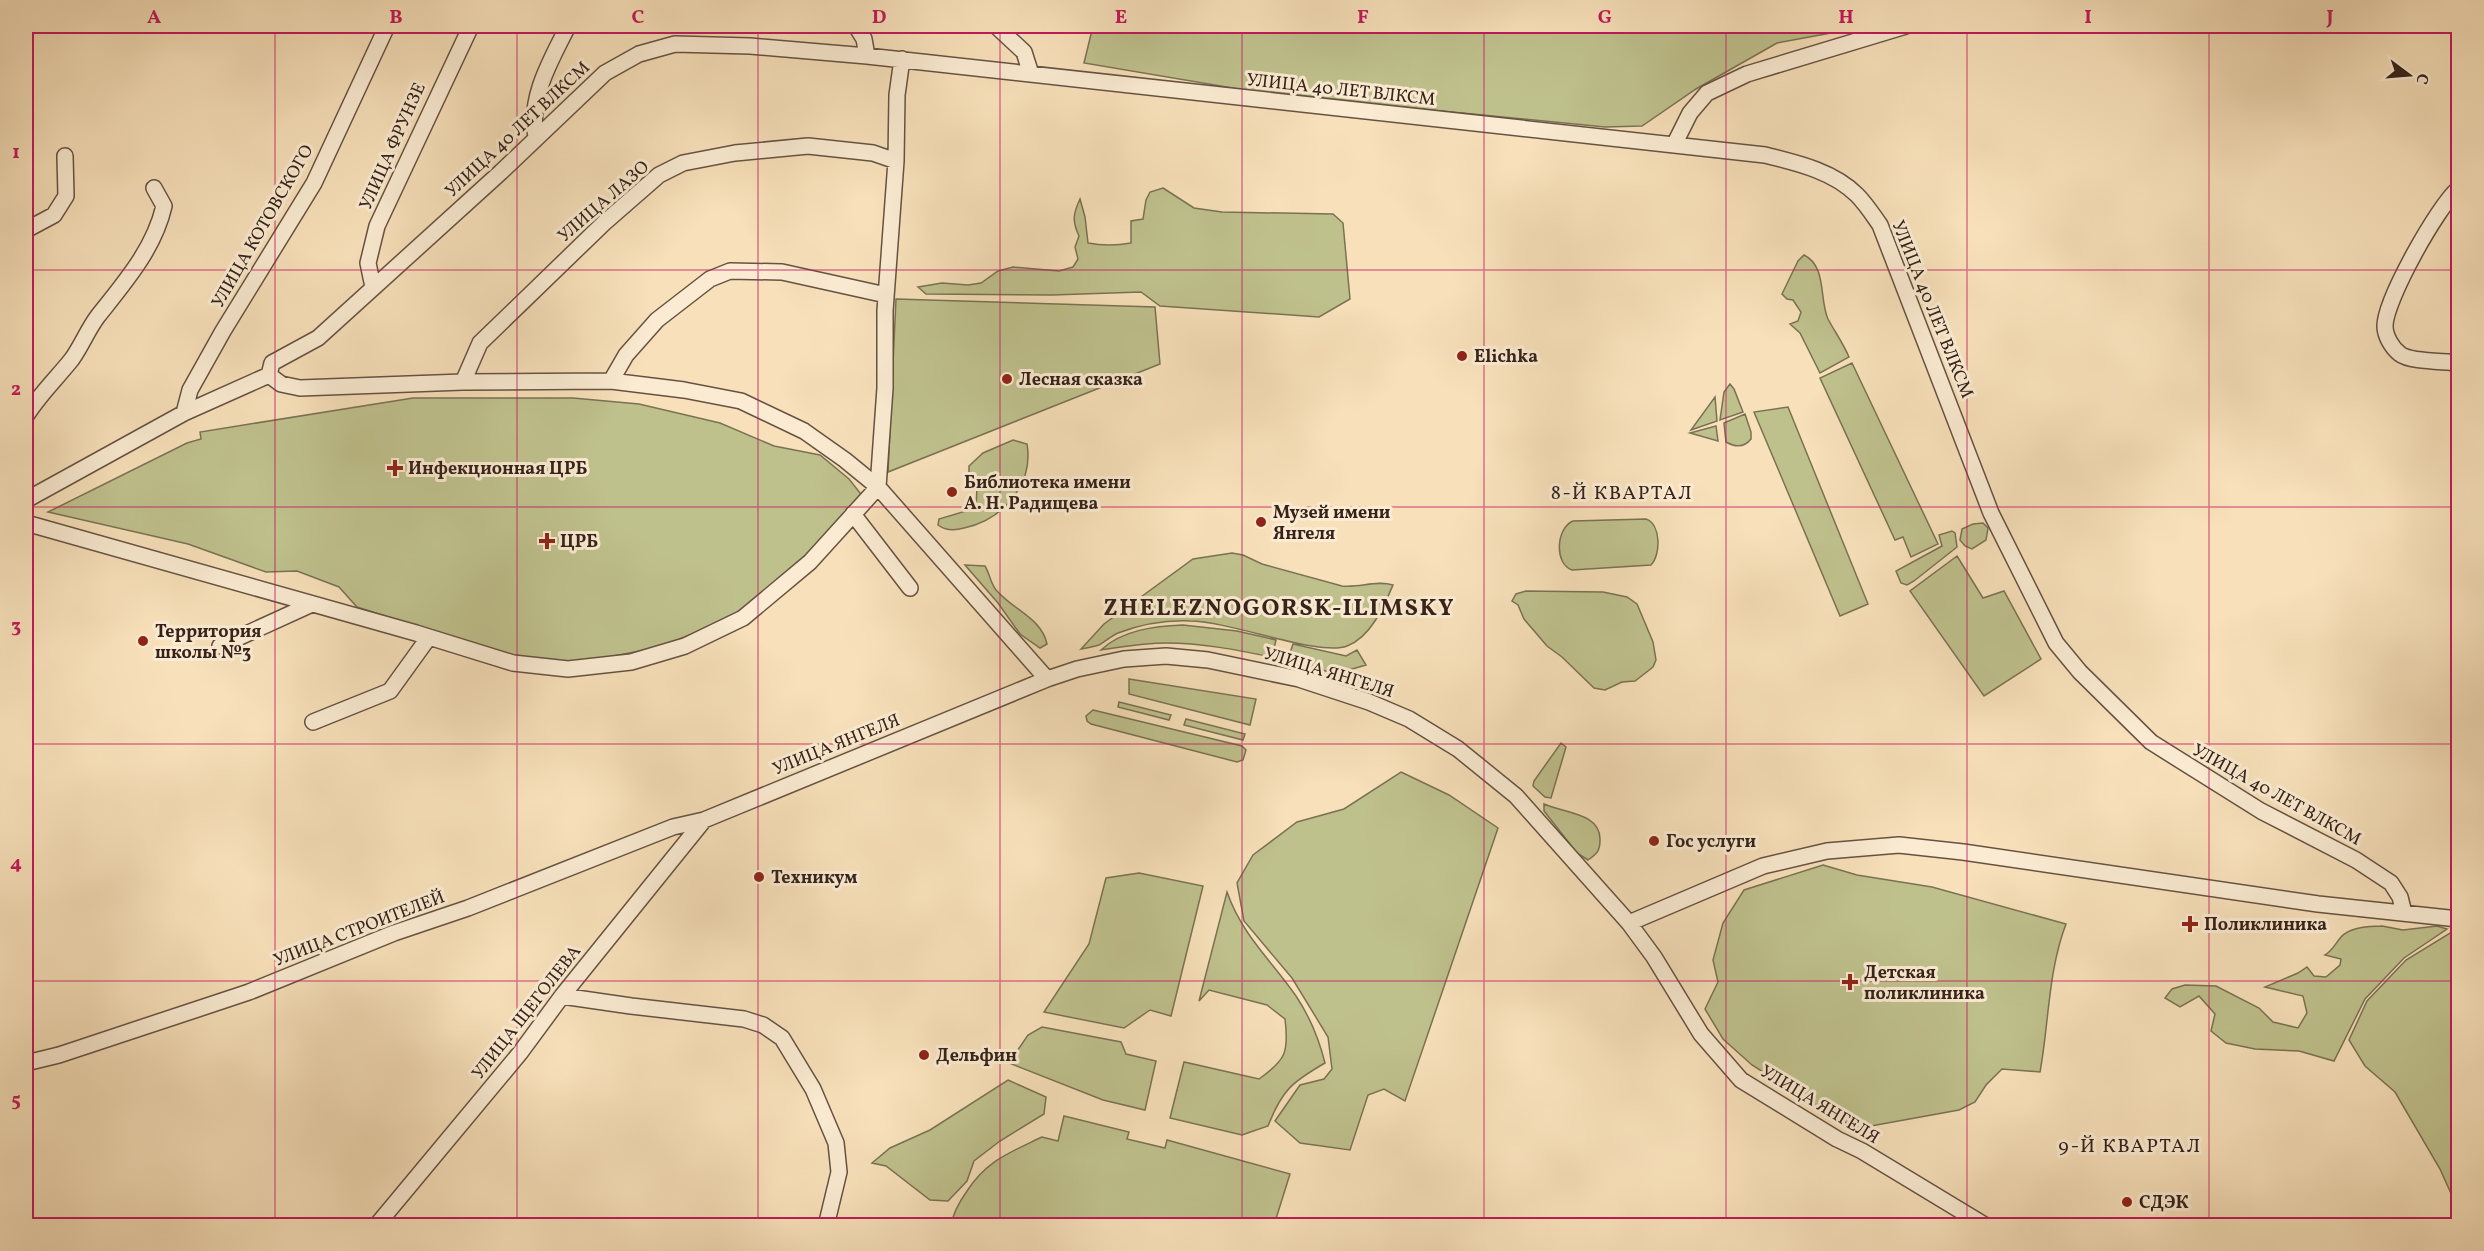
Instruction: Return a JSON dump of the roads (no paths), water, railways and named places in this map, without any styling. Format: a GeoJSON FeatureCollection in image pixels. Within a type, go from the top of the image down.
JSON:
{"type":"FeatureCollection","features":[{"type":"Feature","properties":{"kind":"street","name":"УЛИЦА КОТОВСКОГО"},"geometry":{"type":"LineString","coordinates":[[184,413],[190,390],[223,331],[314,183],[387,26]]}},
{"type":"Feature","properties":{"kind":"street","name":"УЛИЦА ФРУНЗЕ"},"geometry":{"type":"LineString","coordinates":[[373,287],[368,263],[377,226],[471,26]]}},
{"type":"Feature","properties":{"kind":"street"},"geometry":{"type":"LineString","coordinates":[[536,137],[533,123],[536,98],[568,26]]}},
{"type":"Feature","properties":{"kind":"street"},"geometry":{"type":"LineString","coordinates":[[856,26],[864,39],[867,56]]}},
{"type":"Feature","properties":{"kind":"street"},"geometry":{"type":"LineString","coordinates":[[996,26],[1024,52],[1031,74]]}},
{"type":"Feature","properties":{"kind":"street"},"geometry":{"type":"LineString","coordinates":[[1675,143],[1689,112],[1707,93],[1747,74],[1906,26]]}},
{"type":"Feature","properties":{"kind":"street","name":"УЛИЦА 40 ЛЕТ ВЛКСМ"},"geometry":{"type":"LineString","coordinates":[[26,500],[184,413],[269,375],[272,363],[318,338],[501,172],[605,73],[639,54],[675,44],[750,46],[902,59],[1518,128],[1675,143],[1765,155],[1805,165],[1842,183],[1857,195],[1880,225],[1991,513],[2056,643],[2080,672],[2151,742],[2261,811],[2356,860],[2391,883],[2400,897],[2404,913]]}},
{"type":"Feature","properties":{"kind":"street"},"geometry":{"type":"LineString","coordinates":[[26,524],[429,637],[513,663],[568,669],[631,662],[685,646],[744,618],[810,562],[878,487],[885,388],[886,295],[896,161],[897,94],[902,59]]}},
{"type":"Feature","properties":{"kind":"street","name":"УЛИЦА ЛАЗО"},"geometry":{"type":"LineString","coordinates":[[463,382],[480,343],[604,223],[659,175],[683,163],[735,153],[808,146],[873,153],[896,161]]}},
{"type":"Feature","properties":{"kind":"street"},"geometry":{"type":"LineString","coordinates":[[26,230],[54,215],[66,196],[65,156]]}},
{"type":"Feature","properties":{"kind":"street"},"geometry":{"type":"LineString","coordinates":[[26,416],[40,394],[72,359],[97,318],[123,286],[159,228],[164,206],[154,189]]}},
{"type":"Feature","properties":{"kind":"street"},"geometry":{"type":"LineString","coordinates":[[2458,189],[2451,195],[2421,242],[2387,311],[2384,328],[2390,342],[2400,355],[2409,359],[2458,363]]}},
{"type":"Feature","properties":{"kind":"street"},"geometry":{"type":"LineString","coordinates":[[611,381],[626,355],[657,320],[710,279],[730,271],[782,272],[886,295]]}},
{"type":"Feature","properties":{"kind":"street"},"geometry":{"type":"LineString","coordinates":[[269,375],[281,384],[300,388],[463,382],[611,381],[684,390],[741,401],[804,431],[878,487],[1047,679]]}},
{"type":"Feature","properties":{"kind":"street"},"geometry":{"type":"LineString","coordinates":[[853,514],[910,588]]}},
{"type":"Feature","properties":{"kind":"street"},"geometry":{"type":"LineString","coordinates":[[220,646],[312,604]]}},
{"type":"Feature","properties":{"kind":"street"},"geometry":{"type":"LineString","coordinates":[[313,722],[390,691],[429,637]]}},
{"type":"Feature","properties":{"kind":"street","name":"УЛИЦА ЯНГЕЛЯ"},"geometry":{"type":"LineString","coordinates":[[704,820],[1047,679],[1077,669],[1124,659],[1166,656],[1208,660],[1273,673],[1369,702],[1409,719],[1458,749],[1496,778],[1553,837],[1629,923],[1654,957],[1701,1034],[1741,1080],[1986,1226]]}},
{"type":"Feature","properties":{"kind":"street","name":"УЛИЦА ЩЕГОЛЕВА"},"geometry":{"type":"LineString","coordinates":[[376,1226],[520,1053],[562,996],[704,820]]}},
{"type":"Feature","properties":{"kind":"street","name":"УЛИЦА СТРОИТЕЛЕЙ"},"geometry":{"type":"LineString","coordinates":[[26,1063],[59,1055],[249,992],[384,937],[468,908],[673,827],[704,820]]}},
{"type":"Feature","properties":{"kind":"street"},"geometry":{"type":"LineString","coordinates":[[1629,923],[1763,866],[1827,851],[1899,845],[1963,852],[2318,904],[2458,919]]}},
{"type":"Feature","properties":{"kind":"street"},"geometry":{"type":"LineString","coordinates":[[562,996],[744,1018],[763,1025],[783,1038],[813,1089],[836,1143],[839,1172],[826,1226]]}},
{"type":"Feature","properties":{"kind":"place","name":"Elichka"},"geometry":{"type":"Point","coordinates":[1462,356]}},
{"type":"Feature","properties":{"kind":"place","name":"Лесная сказка"},"geometry":{"type":"Point","coordinates":[1007,379]}},
{"type":"Feature","properties":{"kind":"place","name":"Инфекционная ЦРБ"},"geometry":{"type":"Point","coordinates":[395,468]}},
{"type":"Feature","properties":{"kind":"place","name":"Библиотека имени А. Н. Радищева"},"geometry":{"type":"Point","coordinates":[952,492]}},
{"type":"Feature","properties":{"kind":"place","name":"Музей имени Янгеля"},"geometry":{"type":"Point","coordinates":[1261,522]}},
{"type":"Feature","properties":{"kind":"place","name":"ЦРБ"},"geometry":{"type":"Point","coordinates":[547,541]}},
{"type":"Feature","properties":{"kind":"place","name":"Территория школы №3"},"geometry":{"type":"Point","coordinates":[143,641]}},
{"type":"Feature","properties":{"kind":"place","name":"Гос услуги"},"geometry":{"type":"Point","coordinates":[1654,841]}},
{"type":"Feature","properties":{"kind":"place","name":"Техникум"},"geometry":{"type":"Point","coordinates":[759,877]}},
{"type":"Feature","properties":{"kind":"place","name":"Поликлиника"},"geometry":{"type":"Point","coordinates":[2190,924]}},
{"type":"Feature","properties":{"kind":"place","name":"Детская поликлиника"},"geometry":{"type":"Point","coordinates":[1850,982]}},
{"type":"Feature","properties":{"kind":"place","name":"Дельфин"},"geometry":{"type":"Point","coordinates":[924,1055]}},
{"type":"Feature","properties":{"kind":"place","name":"СДЭК"},"geometry":{"type":"Point","coordinates":[2127,1202]}},
{"type":"Feature","properties":{"kind":"district","name":"8-Й КВАРТАЛ"},"geometry":{"type":"Point","coordinates":[1622,492]}},
{"type":"Feature","properties":{"kind":"district","name":"ZHELEZNOGORSK-ILIMSKY"},"geometry":{"type":"Point","coordinates":[1279,607]}},
{"type":"Feature","properties":{"kind":"district","name":"9-Й КВАРТАЛ"},"geometry":{"type":"Point","coordinates":[2130,1145]}}]}
